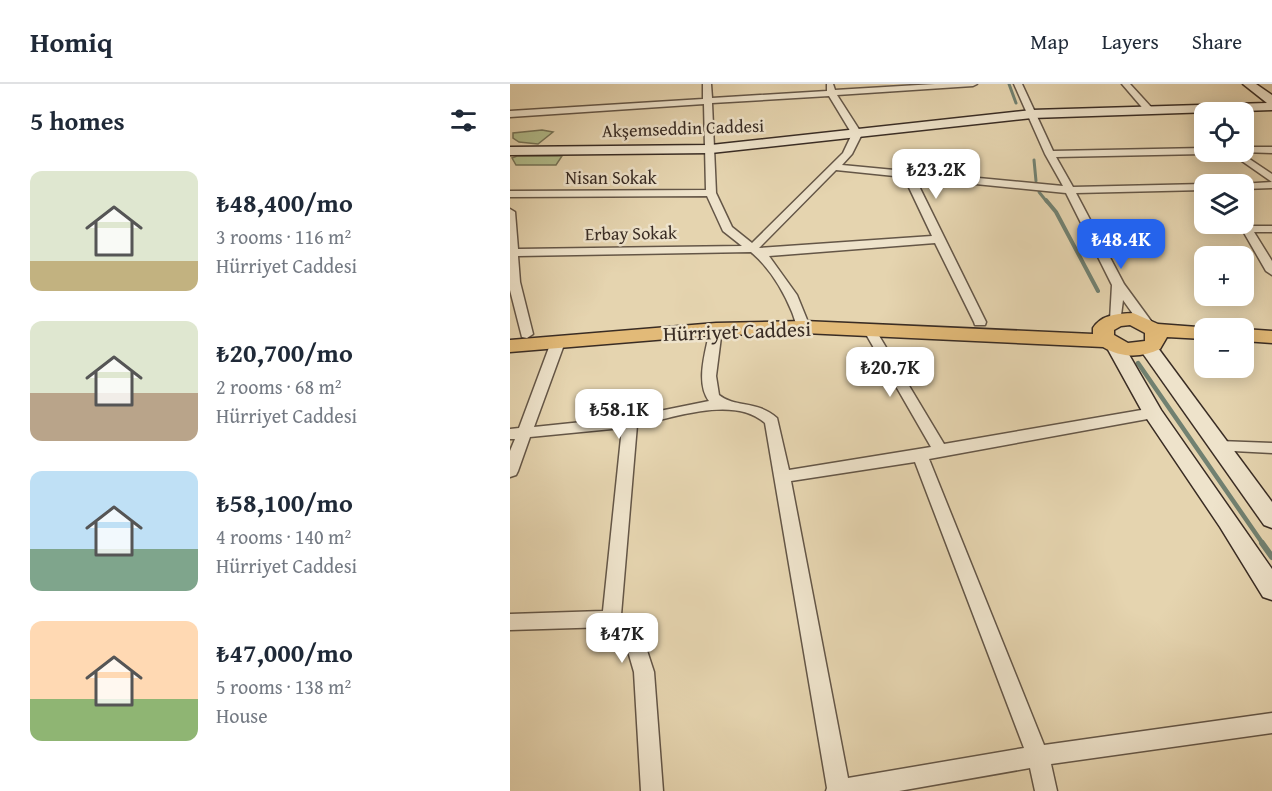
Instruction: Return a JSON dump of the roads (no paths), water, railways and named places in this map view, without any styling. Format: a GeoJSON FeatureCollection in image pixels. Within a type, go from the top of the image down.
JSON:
{"type":"FeatureCollection","features":[{"type":"Feature","properties":{"kind":"main road"},"geometry":{"type":"LineString","coordinates":[[1249,84],[1272,101]]}},
{"type":"Feature","properties":{"kind":"main road","name":"Akşemseddin Caddesi"},"geometry":{"type":"LineString","coordinates":[[510,151],[711,149],[1032,114],[1272,106]]}},
{"type":"Feature","properties":{"kind":"main road"},"geometry":{"type":"LineString","coordinates":[[1111,333],[1133,319],[1152,336],[1219,446],[1272,519]]}},
{"type":"Feature","properties":{"kind":"main road","name":"Hürriyet Caddesi"},"geometry":{"type":"LineString","coordinates":[[519,335],[802,321],[980,322],[1111,333]]}},
{"type":"Feature","properties":{"kind":"main road","name":"Hürriyet Caddesi"},"geometry":{"type":"LineString","coordinates":[[510,346],[802,321],[869,329],[1111,333]]}},
{"type":"Feature","properties":{"kind":"main road"},"geometry":{"type":"LineString","coordinates":[[1111,333],[1132,350],[1152,336],[1194,334]]}},
{"type":"Feature","properties":{"kind":"main road"},"geometry":{"type":"LineString","coordinates":[[1111,333],[1153,413],[1228,521],[1272,590]]}},
{"type":"Feature","properties":{"kind":"main road"},"geometry":{"type":"LineString","coordinates":[[1254,335],[1272,336]]}},
{"type":"Feature","properties":{"kind":"main road"},"geometry":{"type":"LineString","coordinates":[[1152,336],[1194,342]]}},
{"type":"Feature","properties":{"kind":"main road"},"geometry":{"type":"LineString","coordinates":[[1254,347],[1272,348]]}},
{"type":"Feature","properties":{"kind":"street"},"geometry":{"type":"LineString","coordinates":[[707,84],[711,193],[728,229],[765,258],[791,295],[802,321]]}},
{"type":"Feature","properties":{"kind":"street"},"geometry":{"type":"LineString","coordinates":[[794,84],[794,95]]}},
{"type":"Feature","properties":{"kind":"street"},"geometry":{"type":"LineString","coordinates":[[510,114],[794,95],[831,88],[973,84]]}},
{"type":"Feature","properties":{"kind":"street"},"geometry":{"type":"LineString","coordinates":[[1018,84],[1050,154],[1094,234],[1118,285],[1152,336]]}},
{"type":"Feature","properties":{"kind":"street"},"geometry":{"type":"LineString","coordinates":[[1126,84],[1149,110]]}},
{"type":"Feature","properties":{"kind":"street"},"geometry":{"type":"LineString","coordinates":[[755,251],[847,153],[857,134],[831,88]]}},
{"type":"Feature","properties":{"kind":"street"},"geometry":{"type":"LineString","coordinates":[[1254,150],[1272,150]]}},
{"type":"Feature","properties":{"kind":"street"},"geometry":{"type":"LineString","coordinates":[[1050,154],[1194,151]]}},
{"type":"Feature","properties":{"kind":"street"},"geometry":{"type":"LineString","coordinates":[[1248,162],[1272,179]]}},
{"type":"Feature","properties":{"kind":"street"},"geometry":{"type":"LineString","coordinates":[[834,167],[1069,190],[1194,187]]}},
{"type":"Feature","properties":{"kind":"street"},"geometry":{"type":"LineString","coordinates":[[908,174],[980,322]]}},
{"type":"Feature","properties":{"kind":"street"},"geometry":{"type":"LineString","coordinates":[[1254,186],[1272,185]]}},
{"type":"Feature","properties":{"kind":"street"},"geometry":{"type":"LineString","coordinates":[[1190,187],[1194,190]]}},
{"type":"Feature","properties":{"kind":"street","name":"Nisan Sokak"},"geometry":{"type":"LineString","coordinates":[[510,194],[711,193]]}},
{"type":"Feature","properties":{"kind":"street"},"geometry":{"type":"LineString","coordinates":[[510,212],[512,272],[519,335]]}},
{"type":"Feature","properties":{"kind":"street"},"geometry":{"type":"LineString","coordinates":[[1254,227],[1272,229]]}},
{"type":"Feature","properties":{"kind":"street"},"geometry":{"type":"LineString","coordinates":[[1248,234],[1272,271]]}},
{"type":"Feature","properties":{"kind":"street","name":"Erbay Sokak"},"geometry":{"type":"LineString","coordinates":[[512,253],[755,251],[939,239]]}},
{"type":"Feature","properties":{"kind":"street"},"geometry":{"type":"LineString","coordinates":[[1111,333],[1118,285]]}},
{"type":"Feature","properties":{"kind":"street"},"geometry":{"type":"LineString","coordinates":[[716,329],[709,388],[713,398],[720,404]]}},
{"type":"Feature","properties":{"kind":"street"},"geometry":{"type":"LineString","coordinates":[[869,329],[940,450]]}},
{"type":"Feature","properties":{"kind":"street"},"geometry":{"type":"LineString","coordinates":[[510,471],[558,342]]}},
{"type":"Feature","properties":{"kind":"street"},"geometry":{"type":"LineString","coordinates":[[510,434],[630,422],[720,404],[760,409],[767,414],[772,421],[838,791],[1038,756],[1272,723]]}},
{"type":"Feature","properties":{"kind":"street"},"geometry":{"type":"LineString","coordinates":[[782,477],[920,456],[940,450],[1153,413]]}},
{"type":"Feature","properties":{"kind":"street"},"geometry":{"type":"LineString","coordinates":[[611,619],[630,422]]}},
{"type":"Feature","properties":{"kind":"street"},"geometry":{"type":"LineString","coordinates":[[1219,446],[1272,448]]}},
{"type":"Feature","properties":{"kind":"street"},"geometry":{"type":"LineString","coordinates":[[920,456],[1038,756],[1046,791]]}},
{"type":"Feature","properties":{"kind":"street"},"geometry":{"type":"LineString","coordinates":[[510,622],[611,619],[631,629],[645,672],[652,791]]}},
{"type":"Feature","properties":{"kind":"waterway"},"geometry":{"type":"LineString","coordinates":[[1009,84],[1016,103]]}},
{"type":"Feature","properties":{"kind":"waterway"},"geometry":{"type":"LineString","coordinates":[[1034,160],[1036,181]]}},
{"type":"Feature","properties":{"kind":"waterway"},"geometry":{"type":"LineString","coordinates":[[1039,192],[1047,202]]}},
{"type":"Feature","properties":{"kind":"waterway"},"geometry":{"type":"LineString","coordinates":[[1046,200],[1056,212],[1098,291]]}},
{"type":"Feature","properties":{"kind":"waterway"},"geometry":{"type":"LineString","coordinates":[[1138,363],[1263,544]]}},
{"type":"Feature","properties":{"kind":"waterway"},"geometry":{"type":"LineString","coordinates":[[1262,543],[1272,557]]}}]}
